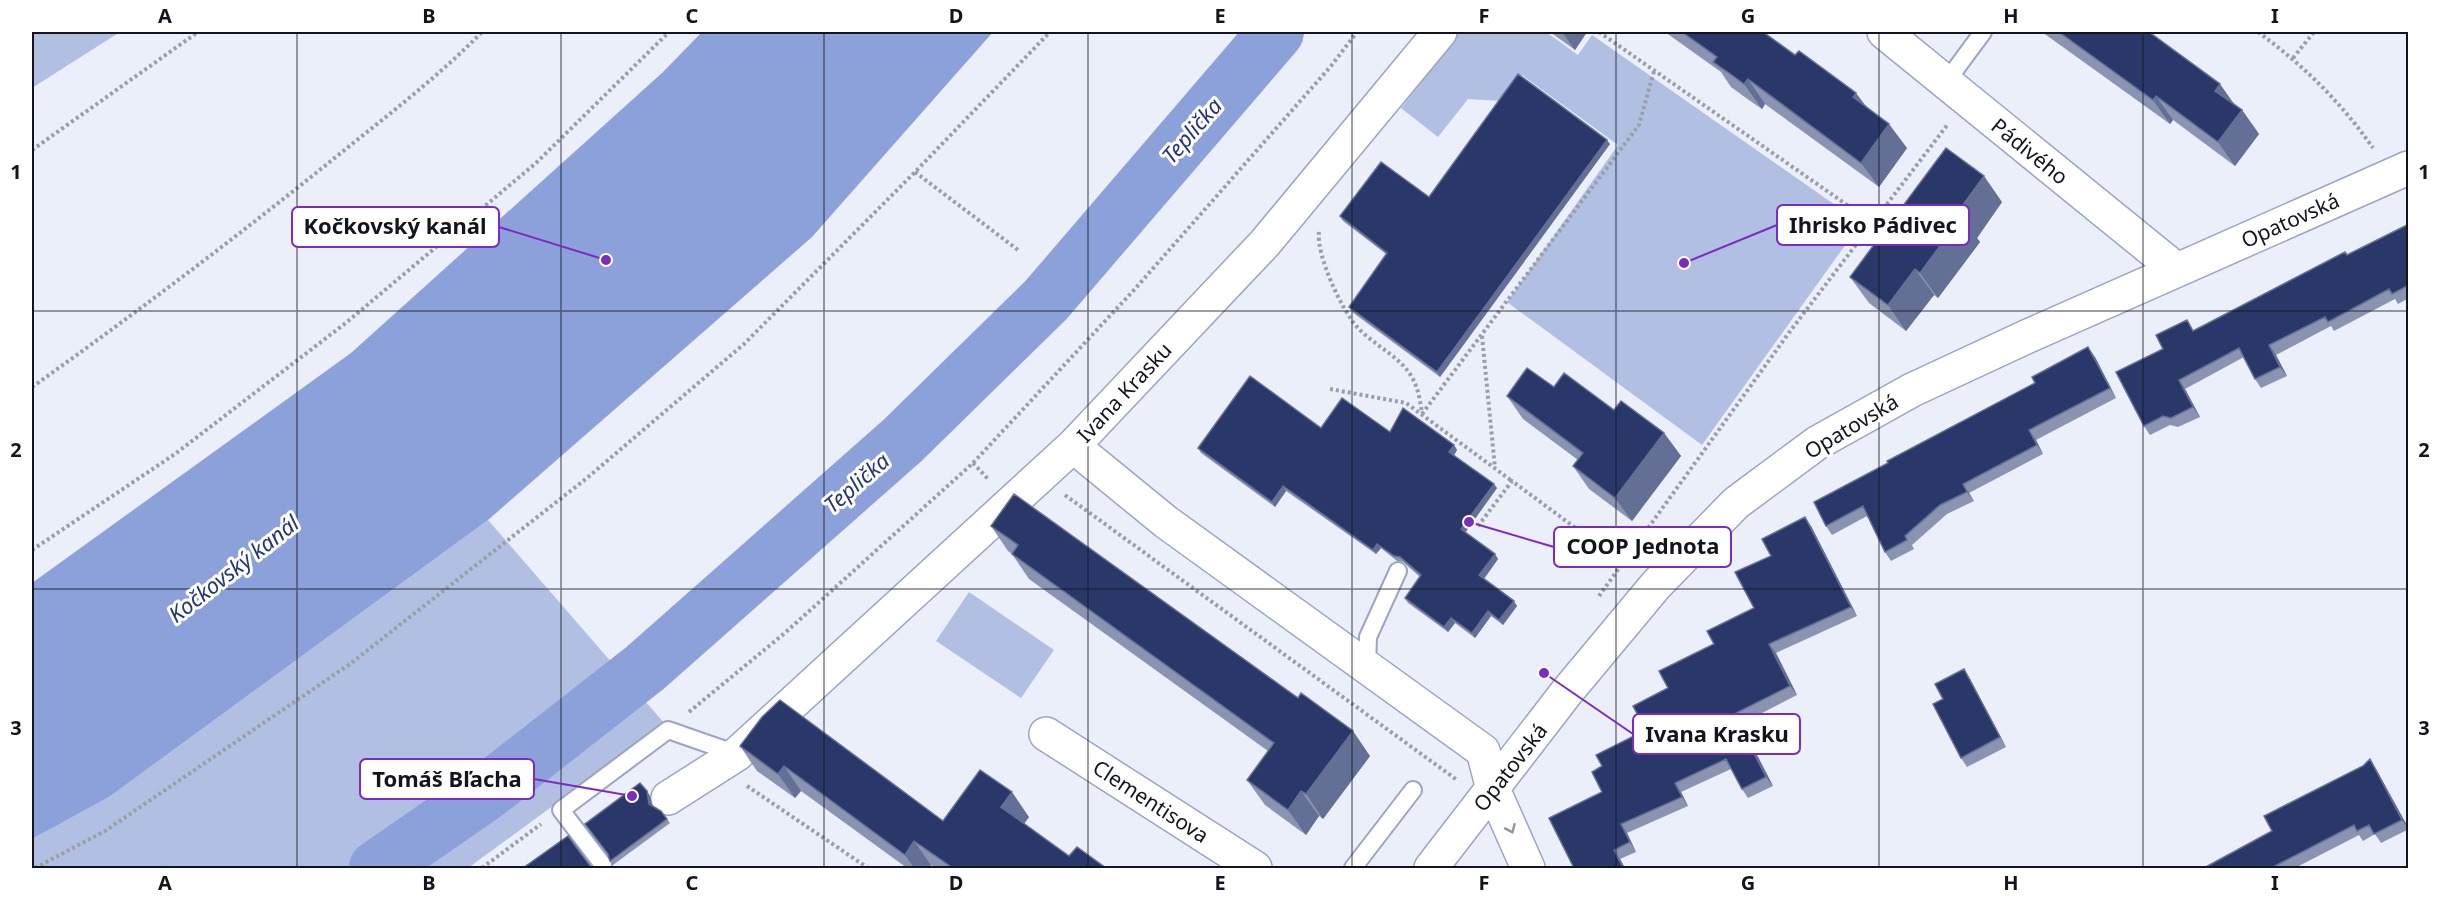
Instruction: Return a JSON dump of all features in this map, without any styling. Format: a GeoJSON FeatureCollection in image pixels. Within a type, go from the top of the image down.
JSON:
{"type":"FeatureCollection","features":[{"type":"Feature","properties":{"kind":"street","name":"Ivana Krasku"},"geometry":{"type":"LineString","coordinates":[[1440,32],[1265,243],[1073,446],[1166,522],[1483,751],[1479,787],[1528,868]]}},
{"type":"Feature","properties":{"kind":"street","name":"Pádivého"},"geometry":{"type":"LineString","coordinates":[[1884,32],[2176,270]]}},
{"type":"Feature","properties":{"kind":"street","name":"Opatovská"},"geometry":{"type":"LineString","coordinates":[[1431,868],[1479,787],[1566,693],[1656,585],[1736,503],[1817,443],[1912,390],[2176,270],[2409,168]]}},
{"type":"Feature","properties":{"kind":"street"},"geometry":{"type":"LineString","coordinates":[[668,798],[741,769],[1073,446]]}},
{"type":"Feature","properties":{"kind":"street","name":"Clementisova"},"geometry":{"type":"LineString","coordinates":[[1046,734],[1255,868]]}},
{"type":"Feature","properties":{"kind":"lane"},"geometry":{"type":"LineString","coordinates":[[1956,91],[1983,32]]}},
{"type":"Feature","properties":{"kind":"lane"},"geometry":{"type":"LineString","coordinates":[[1367,667],[1368,637],[1398,571]]}},
{"type":"Feature","properties":{"kind":"lane"},"geometry":{"type":"LineString","coordinates":[[603,865],[561,810],[668,730],[741,769]]}},
{"type":"Feature","properties":{"kind":"lane"},"geometry":{"type":"LineString","coordinates":[[1353,868],[1413,790]]}},
{"type":"Feature","properties":{"kind":"path"},"geometry":{"type":"LineString","coordinates":[[32,150],[198,32]]}},
{"type":"Feature","properties":{"kind":"path"},"geometry":{"type":"LineString","coordinates":[[32,387],[116,328],[262,216],[369,130],[482,32]]}},
{"type":"Feature","properties":{"kind":"path"},"geometry":{"type":"LineString","coordinates":[[32,550],[175,454],[347,322],[536,163],[669,32]]}},
{"type":"Feature","properties":{"kind":"path"},"geometry":{"type":"LineString","coordinates":[[35,868],[105,831],[351,664],[578,485],[744,344],[1050,32]]}},
{"type":"Feature","properties":{"kind":"path"},"geometry":{"type":"LineString","coordinates":[[668,730],[786,632],[973,463],[1134,290],[1331,66],[1357,32]]}},
{"type":"Feature","properties":{"kind":"path"},"geometry":{"type":"LineString","coordinates":[[1599,32],[1873,223]]}},
{"type":"Feature","properties":{"kind":"path"},"geometry":{"type":"LineString","coordinates":[[2258,32],[2294,58],[2350,115],[2377,154]]}},
{"type":"Feature","properties":{"kind":"path"},"geometry":{"type":"LineString","coordinates":[[2294,58],[2314,32]]}},
{"type":"Feature","properties":{"kind":"path"},"geometry":{"type":"LineString","coordinates":[[1422,414],[1639,126],[1654,72]]}},
{"type":"Feature","properties":{"kind":"path"},"geometry":{"type":"LineString","coordinates":[[1599,596],[1791,330],[1873,223],[1956,91]]}},
{"type":"Feature","properties":{"kind":"path"},"geometry":{"type":"LineString","coordinates":[[915,172],[1018,250]]}},
{"type":"Feature","properties":{"kind":"path"},"geometry":{"type":"LineString","coordinates":[[1322,225],[1318,232],[1319,247],[1344,306],[1356,327],[1410,373],[1419,392],[1422,414]]}},
{"type":"Feature","properties":{"kind":"path"},"geometry":{"type":"LineString","coordinates":[[1482,335],[1495,468]]}},
{"type":"Feature","properties":{"kind":"path"},"geometry":{"type":"LineString","coordinates":[[1330,389],[1406,403],[1624,561]]}},
{"type":"Feature","properties":{"kind":"path"},"geometry":{"type":"LineString","coordinates":[[1478,526],[1512,481]]}},
{"type":"Feature","properties":{"kind":"path"},"geometry":{"type":"LineString","coordinates":[[1058,490],[1479,787]]}},
{"type":"Feature","properties":{"kind":"path"},"geometry":{"type":"LineString","coordinates":[[1588,545],[1593,540]]}},
{"type":"Feature","properties":{"kind":"path"},"geometry":{"type":"LineString","coordinates":[[741,769],[868,868]]}},
{"type":"Feature","properties":{"kind":"path"},"geometry":{"type":"LineString","coordinates":[[482,868],[561,810]]}},
{"type":"Feature","properties":{"kind":"shaded area"},"geometry":{"type":"Polygon","coordinates":[[[32,32],[120,32],[32,88],[32,32]]]}},
{"type":"Feature","properties":{"kind":"shaded area"},"geometry":{"type":"Polygon","coordinates":[[[1460,32],[1546,32],[1578,55],[1592,35],[1861,223],[1702,445],[1507,302],[1618,145],[1522,75],[1502,101],[1468,99],[1438,137],[1401,108],[1460,32]]]}},
{"type":"Feature","properties":{"kind":"shaded area"},"geometry":{"type":"Polygon","coordinates":[[[488,520],[665,724],[468,868],[32,868],[32,839],[109,797],[488,520]]]}},
{"type":"Feature","properties":{"kind":"shaded area"},"geometry":{"type":"Polygon","coordinates":[[[969,592],[1054,650],[1021,698],[936,641],[969,592]]]}},
{"type":"Feature","properties":{"kind":"water"},"geometry":{"type":"Polygon","coordinates":[[[702,32],[993,32],[812,237],[488,520],[109,797],[32,839],[32,583],[351,353],[662,73],[702,32]]]}},
{"type":"Feature","properties":{"kind":"building"},"geometry":{"type":"Polygon","coordinates":[[[1682,32],[1763,32],[1795,55],[1799,51],[1856,93],[1853,97],[1889,124],[1861,163],[1748,79],[1744,84],[1713,62],[1717,57],[1682,32]]]}},
{"type":"Feature","properties":{"kind":"building"},"geometry":{"type":"Polygon","coordinates":[[[2059,32],[2149,32],[2220,84],[2215,91],[2242,110],[2218,142],[2156,96],[2153,100],[2059,32]]]}},
{"type":"Feature","properties":{"kind":"building"},"geometry":{"type":"Polygon","coordinates":[[[1518,74],[1607,140],[1437,372],[1349,307],[1387,253],[1340,216],[1381,162],[1429,197],[1518,74]]]}},
{"type":"Feature","properties":{"kind":"building"},"geometry":{"type":"Polygon","coordinates":[[[1946,148],[1984,176],[1957,213],[1962,216],[1920,273],[1915,269],[1888,305],[1850,277],[1946,148]]]}},
{"type":"Feature","properties":{"kind":"building"},"geometry":{"type":"Polygon","coordinates":[[[2409,224],[2409,285],[2392,294],[2389,289],[2328,322],[2325,317],[2269,345],[2280,367],[2255,379],[2239,348],[2179,380],[2193,407],[2171,418],[2163,416],[2144,426],[2116,372],[2163,349],[2156,335],[2187,320],[2193,331],[2345,252],[2347,255],[2409,224]]]}},
{"type":"Feature","properties":{"kind":"building"},"geometry":{"type":"Polygon","coordinates":[[[2088,347],[2110,388],[2029,430],[2037,445],[1963,484],[1967,492],[1940,505],[1905,536],[1907,540],[1885,552],[1863,506],[1826,526],[1814,502],[2035,383],[2032,377],[2088,347]]]}},
{"type":"Feature","properties":{"kind":"building"},"geometry":{"type":"Polygon","coordinates":[[[1527,368],[1554,387],[1564,373],[1614,410],[1621,401],[1664,433],[1615,498],[1573,466],[1583,453],[1507,396],[1527,368]]]}},
{"type":"Feature","properties":{"kind":"building"},"geometry":{"type":"Polygon","coordinates":[[[1250,376],[1321,428],[1342,398],[1390,432],[1403,408],[1454,445],[1449,452],[1494,484],[1461,529],[1495,554],[1479,575],[1514,601],[1499,620],[1488,611],[1472,633],[1451,618],[1444,627],[1405,598],[1421,575],[1400,557],[1394,556],[1377,544],[1373,550],[1283,486],[1272,502],[1198,448],[1250,376]]]}},
{"type":"Feature","properties":{"kind":"building"},"geometry":{"type":"Polygon","coordinates":[[[1014,494],[1298,698],[1301,693],[1353,731],[1306,794],[1301,791],[1288,810],[1247,780],[1274,743],[1012,554],[1018,545],[991,526],[1014,494]]]}},
{"type":"Feature","properties":{"kind":"building"},"geometry":{"type":"Polygon","coordinates":[[[1805,517],[1851,607],[1769,644],[1790,686],[1734,714],[1766,777],[1742,789],[1726,759],[1675,783],[1682,797],[1621,824],[1630,842],[1614,850],[1623,868],[1574,868],[1549,818],[1602,792],[1592,772],[1602,766],[1596,755],[1646,730],[1633,706],[1668,688],[1659,671],[1714,644],[1707,631],[1754,608],[1735,572],[1771,556],[1762,539],[1805,517]]]}},
{"type":"Feature","properties":{"kind":"building"},"geometry":{"type":"Polygon","coordinates":[[[1964,669],[2000,737],[1961,758],[1933,704],[1943,699],[1935,684],[1964,669]]]}},
{"type":"Feature","properties":{"kind":"building"},"geometry":{"type":"Polygon","coordinates":[[[780,700],[943,821],[980,770],[1012,792],[1001,807],[1069,856],[1077,847],[1106,868],[953,868],[914,841],[905,855],[784,766],[778,774],[740,746],[762,717],[780,700]]]}},
{"type":"Feature","properties":{"kind":"building"},"geometry":{"type":"Polygon","coordinates":[[[2370,759],[2402,820],[2374,834],[2369,825],[2357,831],[2354,825],[2271,868],[2204,868],[2272,831],[2264,816],[2363,766],[2370,759]]]}},
{"type":"Feature","properties":{"kind":"building"},"geometry":{"type":"Polygon","coordinates":[[[640,783],[647,791],[649,804],[661,811],[667,819],[610,861],[608,854],[585,824],[640,783]]]}},
{"type":"Feature","properties":{"kind":"building"},"geometry":{"type":"Polygon","coordinates":[[[568,836],[594,868],[523,868],[568,836]]]}},
{"type":"Feature","properties":{"kind":"waterway","name":"Teplička"},"geometry":{"type":"LineString","coordinates":[[377,868],[484,794],[645,668],[903,440],[1046,300],[1276,32]]}},
{"type":"Feature","properties":{"kind":"place","name":"Kočkovský kanál"},"geometry":{"type":"Point","coordinates":[606,260]}},
{"type":"Feature","properties":{"kind":"place","name":"Ihrisko Pádivec"},"geometry":{"type":"Point","coordinates":[1684,263]}},
{"type":"Feature","properties":{"kind":"place","name":"COOP Jednota"},"geometry":{"type":"Point","coordinates":[1469,522]}},
{"type":"Feature","properties":{"kind":"place","name":"Ivana Krasku"},"geometry":{"type":"Point","coordinates":[1544,673]}},
{"type":"Feature","properties":{"kind":"place","name":"Tomáš Bľacha"},"geometry":{"type":"Point","coordinates":[632,796]}}]}
